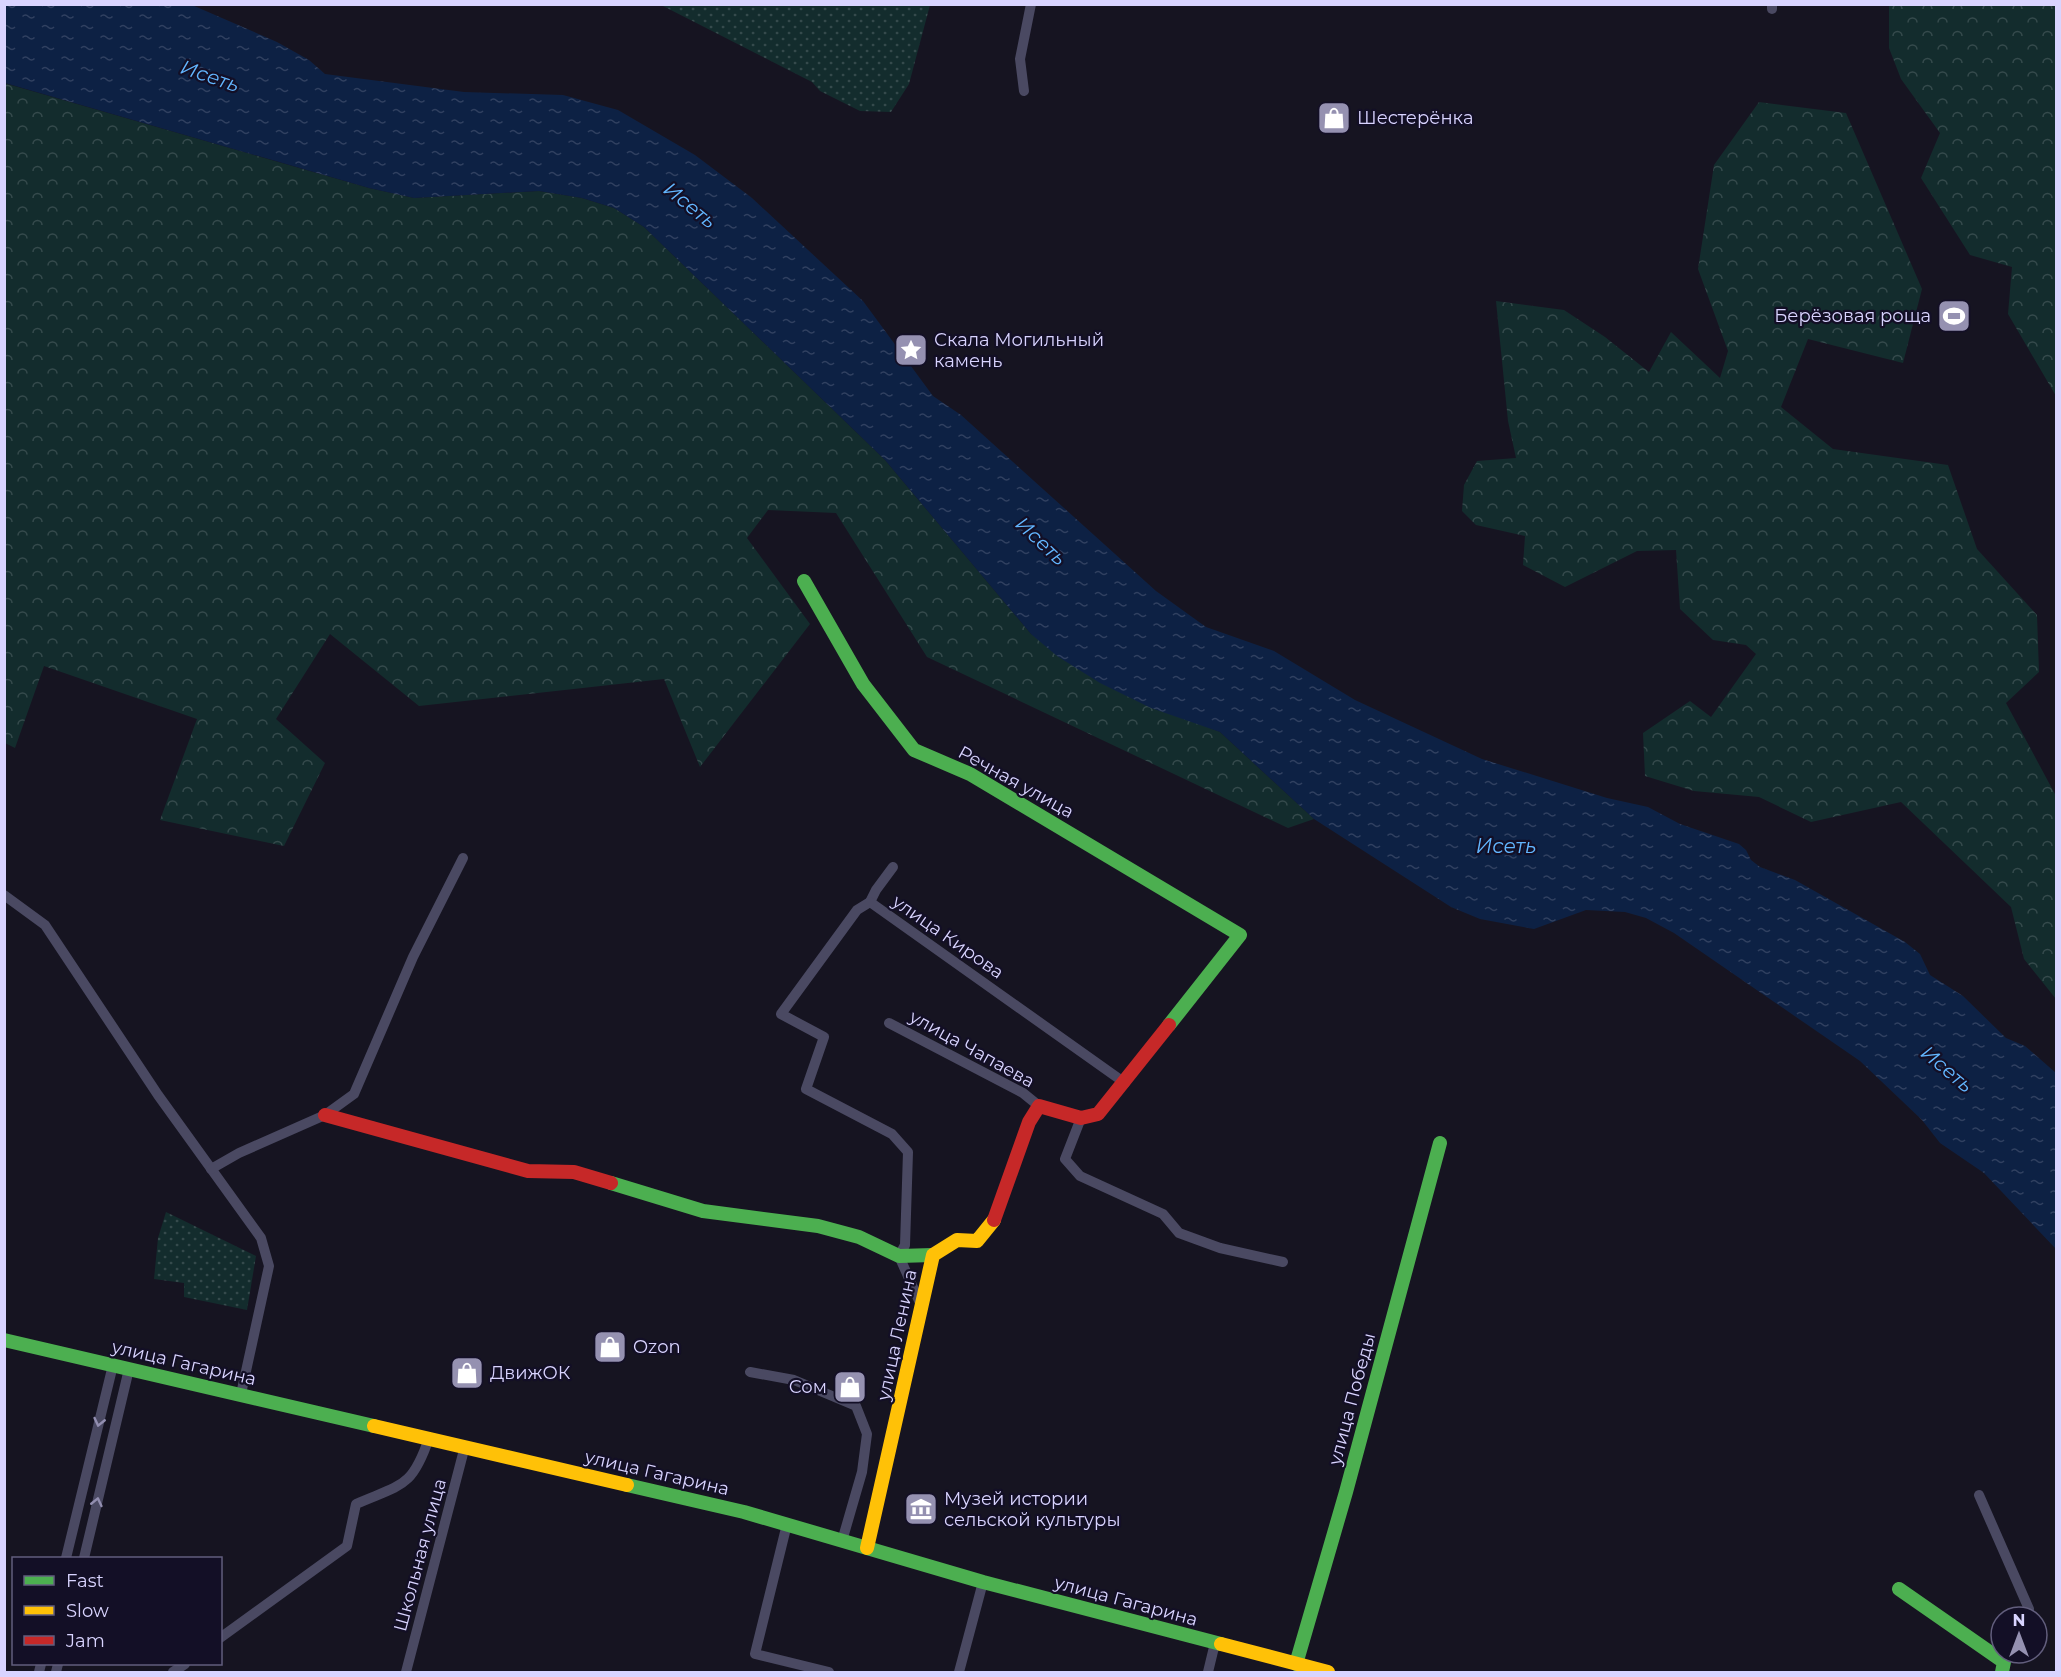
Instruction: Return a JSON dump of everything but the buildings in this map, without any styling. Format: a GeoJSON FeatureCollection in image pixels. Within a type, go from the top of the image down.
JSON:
{"type":"FeatureCollection","features":[{"type":"Feature","properties":{"kind":"street"},"geometry":{"type":"LineString","coordinates":[[1024,91],[1020,59],[1031,4]]}},
{"type":"Feature","properties":{"kind":"street","name":"Речная улица"},"geometry":{"type":"LineString","coordinates":[[804,581],[863,684],[914,750],[970,774],[1240,935],[1125,1083]]}},
{"type":"Feature","properties":{"kind":"street"},"geometry":{"type":"LineString","coordinates":[[211,1169],[325,1115],[354,1094],[413,957],[463,858]]}},
{"type":"Feature","properties":{"kind":"street"},"geometry":{"type":"LineString","coordinates":[[870,902],[893,867]]}},
{"type":"Feature","properties":{"kind":"street"},"geometry":{"type":"LineString","coordinates":[[4,895],[45,925],[211,1169],[261,1238],[269,1266],[241,1394]]}},
{"type":"Feature","properties":{"kind":"street","name":"улица Кирова"},"geometry":{"type":"LineString","coordinates":[[899,1256],[904,1245],[908,1152],[892,1134],[806,1089],[824,1037],[781,1014],[857,910],[870,902],[1125,1083]]}},
{"type":"Feature","properties":{"kind":"street","name":"улица Чапаева"},"geometry":{"type":"LineString","coordinates":[[889,1023],[1023,1093],[1039,1106]]}},
{"type":"Feature","properties":{"kind":"street"},"geometry":{"type":"LineString","coordinates":[[1039,1106],[1081,1119],[1098,1114],[1125,1083]]}},
{"type":"Feature","properties":{"kind":"street","name":"улица Ленина"},"geometry":{"type":"LineString","coordinates":[[867,1548],[919,1323],[920,1303],[933,1255],[957,1240],[977,1241],[994,1221],[1029,1122],[1039,1106]]}},
{"type":"Feature","properties":{"kind":"street"},"geometry":{"type":"LineString","coordinates":[[325,1115],[528,1171],[574,1172],[702,1211],[818,1226],[860,1237],[899,1256],[933,1255]]}},
{"type":"Feature","properties":{"kind":"street"},"geometry":{"type":"LineString","coordinates":[[1081,1119],[1065,1159],[1080,1176],[1163,1214],[1179,1233],[1220,1248],[1283,1262]]}},
{"type":"Feature","properties":{"kind":"street","name":"улица Победы"},"geometry":{"type":"LineString","coordinates":[[1296,1664],[1346,1492],[1440,1143]]}},
{"type":"Feature","properties":{"kind":"street"},"geometry":{"type":"LineString","coordinates":[[899,1256],[920,1303]]}},
{"type":"Feature","properties":{"kind":"street","name":"улица Гагарина"},"geometry":{"type":"LineString","coordinates":[[4,1340],[716,1505],[983,1582],[1328,1672]]}},
{"type":"Feature","properties":{"kind":"street"},"geometry":{"type":"LineString","coordinates":[[66,1557],[113,1365]]}},
{"type":"Feature","properties":{"kind":"street"},"geometry":{"type":"LineString","coordinates":[[84,1557],[129,1369]]}},
{"type":"Feature","properties":{"kind":"street"},"geometry":{"type":"LineString","coordinates":[[750,1372],[794,1380],[855,1406],[867,1434],[862,1472],[842,1541]]}},
{"type":"Feature","properties":{"kind":"street"},"geometry":{"type":"LineString","coordinates":[[222,1637],[347,1546],[356,1504],[404,1483],[420,1464],[429,1438]]}},
{"type":"Feature","properties":{"kind":"street","name":"Школьная улица"},"geometry":{"type":"LineString","coordinates":[[406,1672],[465,1446]]}},
{"type":"Feature","properties":{"kind":"street"},"geometry":{"type":"LineString","coordinates":[[1979,1495],[2028,1605]]}},
{"type":"Feature","properties":{"kind":"street"},"geometry":{"type":"LineString","coordinates":[[788,1524],[754,1654],[829,1672]]}},
{"type":"Feature","properties":{"kind":"street"},"geometry":{"type":"LineString","coordinates":[[959,1672],[983,1582]]}},
{"type":"Feature","properties":{"kind":"street"},"geometry":{"type":"LineString","coordinates":[[1899,1589],[1989,1651]]}},
{"type":"Feature","properties":{"kind":"street"},"geometry":{"type":"LineString","coordinates":[[1208,1672],[1215,1643]]}},
{"type":"Feature","properties":{"kind":"green space"},"geometry":{"type":"Polygon","coordinates":[[[661,5],[930,5],[909,84],[891,112],[860,111],[820,91],[812,82],[661,5]]]}},
{"type":"Feature","properties":{"kind":"green space"},"geometry":{"type":"Polygon","coordinates":[[[1889,5],[2056,5],[2056,396],[2008,314],[2012,267],[1970,255],[1921,178],[1940,133],[1901,79],[1889,48],[1889,5]]]}},
{"type":"Feature","properties":{"kind":"green space"},"geometry":{"type":"Polygon","coordinates":[[[4,83],[369,188],[414,198],[539,191],[582,198],[614,208],[644,227],[885,460],[1031,634],[1179,716],[1220,732],[1314,819],[1288,828],[927,657],[836,513],[768,510],[747,538],[810,624],[700,767],[664,679],[419,706],[330,634],[276,719],[325,763],[284,846],[160,820],[197,719],[44,666],[15,748],[5,743],[4,83]]]}},
{"type":"Feature","properties":{"kind":"green space"},"geometry":{"type":"Polygon","coordinates":[[[1759,102],[1846,113],[1922,289],[1903,363],[1808,339],[1781,407],[1833,449],[1948,465],[1977,549],[2037,615],[2039,672],[2006,703],[2056,796],[2056,999],[2024,959],[2011,907],[1901,802],[1811,822],[1759,797],[1694,791],[1645,776],[1643,733],[1690,701],[1711,717],[1756,654],[1746,645],[1713,640],[1680,609],[1676,550],[1637,551],[1565,587],[1523,565],[1525,536],[1476,525],[1462,511],[1464,485],[1477,461],[1516,458],[1508,421],[1496,301],[1564,310],[1605,337],[1649,372],[1671,332],[1720,378],[1728,351],[1698,269],[1714,165],[1759,102]]]}},
{"type":"Feature","properties":{"kind":"green space"},"geometry":{"type":"Polygon","coordinates":[[[166,1212],[256,1256],[247,1310],[184,1297],[184,1283],[154,1279],[158,1238],[166,1212]]]}},
{"type":"Feature","properties":{"kind":"water","name":"Исеть"},"geometry":{"type":"Polygon","coordinates":[[[4,5],[192,5],[277,42],[309,60],[325,74],[464,92],[563,95],[618,110],[695,155],[752,198],[863,301],[933,396],[961,415],[1156,591],[1206,627],[1274,651],[1355,700],[1482,759],[1607,798],[1648,807],[1680,824],[1739,844],[1746,850],[1751,860],[1760,867],[1795,880],[1905,942],[1920,954],[1930,975],[1963,996],[2006,1038],[2025,1046],[2056,1073],[2056,1249],[1984,1173],[1940,1143],[1922,1120],[1860,1061],[1674,933],[1646,918],[1625,912],[1586,910],[1534,929],[1480,919],[1451,907],[1314,819],[1220,732],[1151,708],[1100,683],[1057,656],[1031,634],[885,460],[644,227],[614,208],[582,198],[539,191],[414,198],[369,188],[5,83],[4,5]]]}},
{"type":"Feature","properties":{"kind":"traffic: fast"},"geometry":{"type":"LineString","coordinates":[[804,581],[863,684],[914,750],[970,774],[1240,935],[1169,1025]]}},
{"type":"Feature","properties":{"kind":"traffic: fast"},"geometry":{"type":"LineString","coordinates":[[1296,1664],[1346,1492],[1440,1143]]}},
{"type":"Feature","properties":{"kind":"traffic: fast"},"geometry":{"type":"LineString","coordinates":[[611,1183],[703,1211],[818,1226],[859,1237],[899,1256],[933,1255]]}},
{"type":"Feature","properties":{"kind":"traffic: fast"},"geometry":{"type":"LineString","coordinates":[[4,1340],[374,1426]]}},
{"type":"Feature","properties":{"kind":"traffic: fast"},"geometry":{"type":"LineString","coordinates":[[627,1485],[744,1512],[983,1582],[1221,1644]]}},
{"type":"Feature","properties":{"kind":"traffic: fast"},"geometry":{"type":"LineString","coordinates":[[1899,1589],[2004,1662],[2002,1672]]}},
{"type":"Feature","properties":{"kind":"traffic: slow"},"geometry":{"type":"LineString","coordinates":[[867,1548],[933,1255],[957,1240],[977,1241],[994,1220]]}},
{"type":"Feature","properties":{"kind":"traffic: slow"},"geometry":{"type":"LineString","coordinates":[[374,1426],[627,1485]]}},
{"type":"Feature","properties":{"kind":"traffic: slow"},"geometry":{"type":"LineString","coordinates":[[1221,1644],[1328,1672]]}},
{"type":"Feature","properties":{"kind":"traffic: jam"},"geometry":{"type":"LineString","coordinates":[[994,1220],[1029,1122],[1039,1106],[1081,1118],[1098,1114],[1169,1025]]}},
{"type":"Feature","properties":{"kind":"traffic: jam"},"geometry":{"type":"LineString","coordinates":[[325,1115],[528,1171],[574,1172],[611,1183]]}},
{"type":"Feature","properties":{"kind":"place","name":"Шестерёнка"},"geometry":{"type":"Point","coordinates":[1334,118]}},
{"type":"Feature","properties":{"kind":"place","name":"Берёзовая роща"},"geometry":{"type":"Point","coordinates":[1954,316]}},
{"type":"Feature","properties":{"kind":"place","name":"Скала Могильный камень"},"geometry":{"type":"Point","coordinates":[911,350]}},
{"type":"Feature","properties":{"kind":"place","name":"Ozon"},"geometry":{"type":"Point","coordinates":[610,1347]}},
{"type":"Feature","properties":{"kind":"place","name":"ДвижОК"},"geometry":{"type":"Point","coordinates":[467,1373]}},
{"type":"Feature","properties":{"kind":"place","name":"Сом"},"geometry":{"type":"Point","coordinates":[850,1387]}},
{"type":"Feature","properties":{"kind":"place","name":"Музей истории сельской культуры"},"geometry":{"type":"Point","coordinates":[921,1509]}}]}
